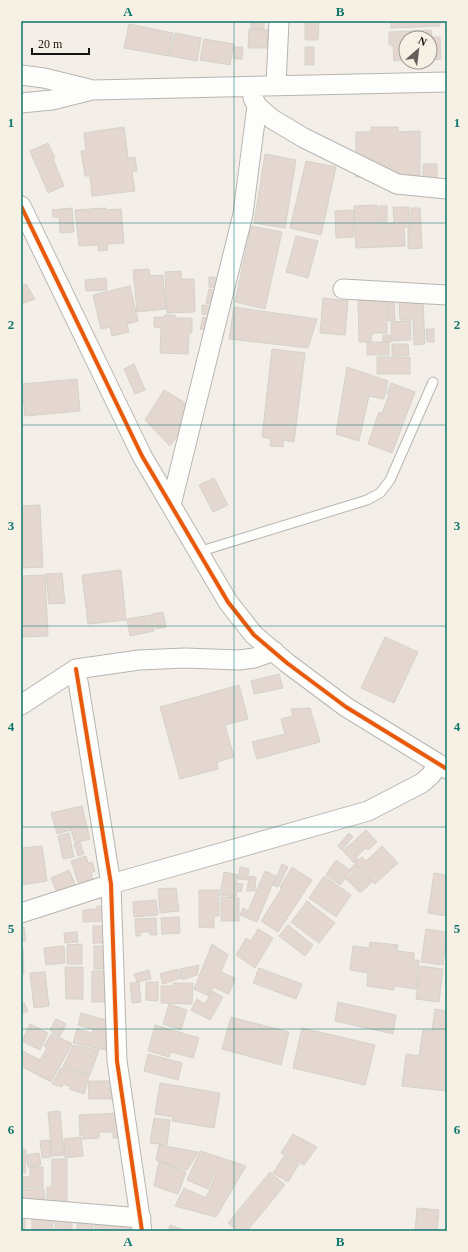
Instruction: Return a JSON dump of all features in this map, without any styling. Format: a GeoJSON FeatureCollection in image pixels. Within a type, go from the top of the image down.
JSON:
{"type":"FeatureCollection","features":[{"type":"Feature","properties":{"kind":"street"},"geometry":{"type":"LineString","coordinates":[[276,85],[279,21]]}},
{"type":"Feature","properties":{"kind":"street"},"geometry":{"type":"LineString","coordinates":[[21,75],[44,78],[92,90]]}},
{"type":"Feature","properties":{"kind":"street"},"geometry":{"type":"LineString","coordinates":[[21,102],[52,100],[92,90],[247,85],[447,82]]}},
{"type":"Feature","properties":{"kind":"street"},"geometry":{"type":"LineString","coordinates":[[247,85],[257,106],[272,119],[304,138],[397,184],[447,189]]}},
{"type":"Feature","properties":{"kind":"street"},"geometry":{"type":"LineString","coordinates":[[171,505],[243,214],[257,106]]}},
{"type":"Feature","properties":{"kind":"street"},"geometry":{"type":"LineString","coordinates":[[21,206],[142,456],[228,602],[254,635],[346,707],[443,766],[422,783],[368,811],[111,884],[21,914]]}},
{"type":"Feature","properties":{"kind":"street"},"geometry":{"type":"LineString","coordinates":[[343,289],[447,295]]}},
{"type":"Feature","properties":{"kind":"street"},"geometry":{"type":"LineString","coordinates":[[21,705],[76,669],[139,660],[177,658],[239,660],[254,658],[274,651]]}},
{"type":"Feature","properties":{"kind":"street"},"geometry":{"type":"LineString","coordinates":[[21,1208],[142,1225],[118,1061],[111,884],[76,669]]}},
{"type":"Feature","properties":{"kind":"lane"},"geometry":{"type":"LineString","coordinates":[[198,552],[367,500],[380,493],[390,480],[433,382]]}},
{"type":"Feature","properties":{"kind":"building"},"geometry":{"type":"Polygon","coordinates":[[[251,21],[264,21],[264,29],[251,28],[251,21]]]}},
{"type":"Feature","properties":{"kind":"building"},"geometry":{"type":"Polygon","coordinates":[[[305,21],[319,21],[318,40],[305,40],[305,21]]]}},
{"type":"Feature","properties":{"kind":"building"},"geometry":{"type":"Polygon","coordinates":[[[391,21],[440,21],[440,26],[391,28],[391,21]]]}},
{"type":"Feature","properties":{"kind":"building"},"geometry":{"type":"Polygon","coordinates":[[[129,24],[173,33],[169,56],[124,48],[129,24]]]}},
{"type":"Feature","properties":{"kind":"building"},"geometry":{"type":"Polygon","coordinates":[[[249,29],[268,30],[267,48],[248,48],[249,29]]]}},
{"type":"Feature","properties":{"kind":"building"},"geometry":{"type":"Polygon","coordinates":[[[389,32],[398,32],[398,61],[394,61],[393,45],[389,45],[389,32]]]}},
{"type":"Feature","properties":{"kind":"building"},"geometry":{"type":"Polygon","coordinates":[[[175,33],[201,38],[197,61],[170,56],[175,33]]]}},
{"type":"Feature","properties":{"kind":"building"},"geometry":{"type":"Polygon","coordinates":[[[438,37],[440,37],[441,59],[438,59],[438,37]]]}},
{"type":"Feature","properties":{"kind":"building"},"geometry":{"type":"Polygon","coordinates":[[[204,39],[234,44],[230,65],[200,60],[204,39]]]}},
{"type":"Feature","properties":{"kind":"building"},"geometry":{"type":"Polygon","coordinates":[[[234,47],[243,47],[242,59],[234,59],[234,47]]]}},
{"type":"Feature","properties":{"kind":"building"},"geometry":{"type":"Polygon","coordinates":[[[305,47],[314,47],[314,65],[305,65],[305,47]]]}},
{"type":"Feature","properties":{"kind":"building"},"geometry":{"type":"Polygon","coordinates":[[[124,127],[128,158],[135,157],[137,171],[132,172],[135,191],[92,196],[90,176],[85,176],[81,151],[86,151],[84,133],[124,127]]]}},
{"type":"Feature","properties":{"kind":"building"},"geometry":{"type":"Polygon","coordinates":[[[371,127],[398,127],[398,132],[420,131],[420,177],[356,177],[356,132],[371,132],[371,127]]]}},
{"type":"Feature","properties":{"kind":"building"},"geometry":{"type":"Polygon","coordinates":[[[48,143],[55,158],[53,159],[64,186],[48,193],[30,151],[48,143]]]}},
{"type":"Feature","properties":{"kind":"building"},"geometry":{"type":"Polygon","coordinates":[[[265,154],[296,160],[285,228],[254,223],[265,154]]]}},
{"type":"Feature","properties":{"kind":"building"},"geometry":{"type":"Polygon","coordinates":[[[306,161],[336,167],[321,235],[290,228],[306,161]]]}},
{"type":"Feature","properties":{"kind":"building"},"geometry":{"type":"Polygon","coordinates":[[[423,164],[437,164],[437,180],[423,180],[423,164]]]}},
{"type":"Feature","properties":{"kind":"building"},"geometry":{"type":"Polygon","coordinates":[[[377,205],[378,224],[394,223],[393,207],[409,207],[410,227],[404,227],[405,246],[356,248],[354,206],[377,205]]]}},
{"type":"Feature","properties":{"kind":"building"},"geometry":{"type":"Polygon","coordinates":[[[379,206],[387,206],[387,222],[379,223],[379,206]]]}},
{"type":"Feature","properties":{"kind":"building"},"geometry":{"type":"Polygon","coordinates":[[[72,208],[74,232],[60,233],[59,217],[53,217],[52,210],[72,208]]]}},
{"type":"Feature","properties":{"kind":"building"},"geometry":{"type":"Polygon","coordinates":[[[106,208],[106,210],[121,209],[124,243],[107,244],[108,250],[98,251],[98,245],[79,246],[75,210],[106,208]]]}},
{"type":"Feature","properties":{"kind":"building"},"geometry":{"type":"Polygon","coordinates":[[[411,208],[420,208],[422,248],[408,249],[408,228],[411,228],[411,208]]]}},
{"type":"Feature","properties":{"kind":"building"},"geometry":{"type":"Polygon","coordinates":[[[354,210],[354,237],[336,238],[335,211],[354,210]]]}},
{"type":"Feature","properties":{"kind":"building"},"geometry":{"type":"Polygon","coordinates":[[[251,226],[282,232],[265,309],[235,302],[251,226]]]}},
{"type":"Feature","properties":{"kind":"building"},"geometry":{"type":"Polygon","coordinates":[[[296,236],[318,241],[308,278],[286,272],[296,236]]]}},
{"type":"Feature","properties":{"kind":"building"},"geometry":{"type":"Polygon","coordinates":[[[149,269],[150,276],[163,275],[166,309],[137,312],[133,270],[149,269]]]}},
{"type":"Feature","properties":{"kind":"building"},"geometry":{"type":"Polygon","coordinates":[[[181,271],[181,279],[194,279],[195,312],[167,313],[165,272],[181,271]]]}},
{"type":"Feature","properties":{"kind":"building"},"geometry":{"type":"Polygon","coordinates":[[[209,277],[222,278],[222,288],[209,287],[209,277]]]}},
{"type":"Feature","properties":{"kind":"building"},"geometry":{"type":"Polygon","coordinates":[[[106,278],[107,290],[86,291],[85,280],[106,278]]]}},
{"type":"Feature","properties":{"kind":"building"},"geometry":{"type":"Polygon","coordinates":[[[26,284],[35,299],[21,304],[21,286],[26,284]]]}},
{"type":"Feature","properties":{"kind":"building"},"geometry":{"type":"Polygon","coordinates":[[[130,286],[138,321],[127,324],[129,332],[112,336],[110,327],[101,329],[93,295],[130,286]]]}},
{"type":"Feature","properties":{"kind":"building"},"geometry":{"type":"Polygon","coordinates":[[[209,289],[219,291],[217,305],[206,303],[209,289]]]}},
{"type":"Feature","properties":{"kind":"building"},"geometry":{"type":"Polygon","coordinates":[[[323,298],[348,301],[345,335],[320,333],[323,298]]]}},
{"type":"Feature","properties":{"kind":"building"},"geometry":{"type":"Polygon","coordinates":[[[358,300],[387,300],[387,333],[372,333],[371,342],[359,342],[358,300]]]}},
{"type":"Feature","properties":{"kind":"building"},"geometry":{"type":"Polygon","coordinates":[[[394,300],[395,320],[388,321],[388,301],[394,300]]]}},
{"type":"Feature","properties":{"kind":"building"},"geometry":{"type":"Polygon","coordinates":[[[423,301],[425,344],[414,345],[413,320],[400,320],[399,302],[423,301]]]}},
{"type":"Feature","properties":{"kind":"building"},"geometry":{"type":"Polygon","coordinates":[[[202,305],[213,306],[213,315],[202,314],[202,305]]]}},
{"type":"Feature","properties":{"kind":"building"},"geometry":{"type":"Polygon","coordinates":[[[234,307],[317,319],[308,348],[229,339],[234,307]]]}},
{"type":"Feature","properties":{"kind":"building"},"geometry":{"type":"Polygon","coordinates":[[[165,315],[175,315],[175,318],[192,318],[192,333],[189,333],[188,354],[160,353],[161,328],[154,327],[154,317],[164,317],[165,315]]]}},
{"type":"Feature","properties":{"kind":"building"},"geometry":{"type":"Polygon","coordinates":[[[203,317],[213,320],[210,331],[200,329],[203,317]]]}},
{"type":"Feature","properties":{"kind":"building"},"geometry":{"type":"Polygon","coordinates":[[[410,321],[411,340],[391,341],[391,322],[410,321]]]}},
{"type":"Feature","properties":{"kind":"building"},"geometry":{"type":"Polygon","coordinates":[[[426,329],[434,329],[434,342],[427,342],[426,329]]]}},
{"type":"Feature","properties":{"kind":"building"},"geometry":{"type":"Polygon","coordinates":[[[383,335],[390,335],[391,342],[383,342],[383,335]]]}},
{"type":"Feature","properties":{"kind":"building"},"geometry":{"type":"Polygon","coordinates":[[[367,342],[389,342],[389,355],[367,355],[367,342]]]}},
{"type":"Feature","properties":{"kind":"building"},"geometry":{"type":"Polygon","coordinates":[[[392,344],[408,344],[409,355],[392,356],[392,344]]]}},
{"type":"Feature","properties":{"kind":"building"},"geometry":{"type":"Polygon","coordinates":[[[272,349],[305,353],[294,442],[284,440],[283,447],[270,446],[271,439],[262,437],[272,349]]]}},
{"type":"Feature","properties":{"kind":"building"},"geometry":{"type":"Polygon","coordinates":[[[377,357],[410,357],[410,374],[377,374],[377,357]]]}},
{"type":"Feature","properties":{"kind":"building"},"geometry":{"type":"Polygon","coordinates":[[[134,364],[145,390],[135,394],[124,369],[134,364]]]}},
{"type":"Feature","properties":{"kind":"building"},"geometry":{"type":"Polygon","coordinates":[[[347,367],[388,381],[384,399],[369,396],[359,441],[336,434],[347,367]]]}},
{"type":"Feature","properties":{"kind":"building"},"geometry":{"type":"Polygon","coordinates":[[[77,379],[80,411],[25,416],[22,384],[77,379]]]}},
{"type":"Feature","properties":{"kind":"building"},"geometry":{"type":"Polygon","coordinates":[[[391,383],[415,392],[392,453],[368,444],[379,412],[382,413],[389,395],[387,394],[391,383]]]}},
{"type":"Feature","properties":{"kind":"building"},"geometry":{"type":"Polygon","coordinates":[[[164,390],[195,409],[170,446],[145,420],[164,390]]]}},
{"type":"Feature","properties":{"kind":"building"},"geometry":{"type":"Polygon","coordinates":[[[214,478],[228,505],[213,512],[199,485],[214,478]]]}},
{"type":"Feature","properties":{"kind":"building"},"geometry":{"type":"Polygon","coordinates":[[[40,505],[43,567],[21,568],[21,506],[40,505]]]}},
{"type":"Feature","properties":{"kind":"building"},"geometry":{"type":"Polygon","coordinates":[[[121,570],[126,620],[88,624],[82,575],[121,570]]]}},
{"type":"Feature","properties":{"kind":"building"},"geometry":{"type":"Polygon","coordinates":[[[62,573],[65,603],[49,604],[46,574],[62,573]]]}},
{"type":"Feature","properties":{"kind":"building"},"geometry":{"type":"Polygon","coordinates":[[[45,575],[48,636],[23,637],[23,635],[21,635],[21,576],[45,575]]]}},
{"type":"Feature","properties":{"kind":"building"},"geometry":{"type":"Polygon","coordinates":[[[163,612],[166,627],[156,629],[152,614],[163,612]]]}},
{"type":"Feature","properties":{"kind":"building"},"geometry":{"type":"Polygon","coordinates":[[[151,615],[154,631],[130,636],[127,619],[151,615]]]}},
{"type":"Feature","properties":{"kind":"building"},"geometry":{"type":"Polygon","coordinates":[[[385,637],[418,652],[394,703],[361,688],[385,637]]]}},
{"type":"Feature","properties":{"kind":"building"},"geometry":{"type":"Polygon","coordinates":[[[279,674],[283,688],[254,694],[251,681],[279,674]]]}},
{"type":"Feature","properties":{"kind":"building"},"geometry":{"type":"Polygon","coordinates":[[[239,685],[248,719],[225,725],[234,757],[217,762],[218,769],[180,779],[160,707],[239,685]]]}},
{"type":"Feature","properties":{"kind":"building"},"geometry":{"type":"Polygon","coordinates":[[[310,708],[320,742],[257,759],[252,742],[285,734],[281,719],[293,716],[291,709],[310,708]]]}},
{"type":"Feature","properties":{"kind":"building"},"geometry":{"type":"Polygon","coordinates":[[[82,806],[90,839],[75,843],[71,830],[57,834],[51,813],[82,806]]]}},
{"type":"Feature","properties":{"kind":"building"},"geometry":{"type":"Polygon","coordinates":[[[366,830],[377,842],[368,850],[366,848],[356,857],[358,859],[354,863],[343,851],[366,830]]]}},
{"type":"Feature","properties":{"kind":"building"},"geometry":{"type":"Polygon","coordinates":[[[69,833],[74,857],[63,859],[58,836],[69,833]]]}},
{"type":"Feature","properties":{"kind":"building"},"geometry":{"type":"Polygon","coordinates":[[[349,833],[353,837],[342,850],[338,846],[349,833]]]}},
{"type":"Feature","properties":{"kind":"building"},"geometry":{"type":"Polygon","coordinates":[[[80,842],[84,854],[78,856],[74,844],[80,842]]]}},
{"type":"Feature","properties":{"kind":"building"},"geometry":{"type":"Polygon","coordinates":[[[42,846],[47,881],[21,885],[21,848],[42,846]]]}},
{"type":"Feature","properties":{"kind":"building"},"geometry":{"type":"Polygon","coordinates":[[[382,846],[398,863],[375,884],[355,863],[362,857],[366,861],[382,846]]]}},
{"type":"Feature","properties":{"kind":"building"},"geometry":{"type":"Polygon","coordinates":[[[86,856],[88,863],[92,862],[95,871],[91,873],[93,881],[79,885],[71,861],[86,856]]]}},
{"type":"Feature","properties":{"kind":"building"},"geometry":{"type":"Polygon","coordinates":[[[336,860],[351,871],[340,885],[326,875],[336,860]]]}},
{"type":"Feature","properties":{"kind":"building"},"geometry":{"type":"Polygon","coordinates":[[[282,864],[288,867],[278,887],[273,885],[282,864]]]}},
{"type":"Feature","properties":{"kind":"building"},"geometry":{"type":"Polygon","coordinates":[[[355,864],[372,882],[360,893],[346,879],[353,872],[350,869],[355,864]]]}},
{"type":"Feature","properties":{"kind":"building"},"geometry":{"type":"Polygon","coordinates":[[[240,867],[249,869],[247,880],[238,879],[240,867]]]}},
{"type":"Feature","properties":{"kind":"building"},"geometry":{"type":"Polygon","coordinates":[[[292,867],[312,880],[278,932],[261,921],[282,888],[280,887],[292,867]]]}},
{"type":"Feature","properties":{"kind":"building"},"geometry":{"type":"Polygon","coordinates":[[[69,870],[76,886],[57,893],[51,878],[69,870]]]}},
{"type":"Feature","properties":{"kind":"building"},"geometry":{"type":"Polygon","coordinates":[[[265,871],[276,876],[257,922],[240,915],[243,908],[248,911],[265,871]]]}},
{"type":"Feature","properties":{"kind":"building"},"geometry":{"type":"Polygon","coordinates":[[[224,872],[238,875],[236,883],[243,884],[241,892],[237,891],[236,897],[220,895],[224,872]]]}},
{"type":"Feature","properties":{"kind":"building"},"geometry":{"type":"Polygon","coordinates":[[[434,873],[447,875],[447,916],[428,913],[434,873]]]}},
{"type":"Feature","properties":{"kind":"building"},"geometry":{"type":"Polygon","coordinates":[[[249,876],[256,877],[255,891],[247,891],[249,876]]]}},
{"type":"Feature","properties":{"kind":"building"},"geometry":{"type":"Polygon","coordinates":[[[324,876],[351,895],[336,917],[309,898],[324,876]]]}},
{"type":"Feature","properties":{"kind":"building"},"geometry":{"type":"Polygon","coordinates":[[[176,888],[179,911],[160,913],[158,889],[176,888]]]}},
{"type":"Feature","properties":{"kind":"building"},"geometry":{"type":"Polygon","coordinates":[[[199,890],[219,890],[219,916],[214,916],[214,928],[199,927],[199,890]]]}},
{"type":"Feature","properties":{"kind":"building"},"geometry":{"type":"Polygon","coordinates":[[[221,897],[239,898],[239,921],[221,921],[221,897]]]}},
{"type":"Feature","properties":{"kind":"building"},"geometry":{"type":"Polygon","coordinates":[[[156,900],[158,915],[134,917],[133,902],[156,900]]]}},
{"type":"Feature","properties":{"kind":"building"},"geometry":{"type":"Polygon","coordinates":[[[307,901],[335,923],[319,943],[291,922],[307,901]]]}},
{"type":"Feature","properties":{"kind":"building"},"geometry":{"type":"Polygon","coordinates":[[[97,906],[111,906],[111,921],[83,922],[83,910],[97,909],[97,906]]]}},
{"type":"Feature","properties":{"kind":"building"},"geometry":{"type":"Polygon","coordinates":[[[179,917],[180,933],[162,934],[161,918],[179,917]]]}},
{"type":"Feature","properties":{"kind":"building"},"geometry":{"type":"Polygon","coordinates":[[[156,918],[157,935],[150,935],[150,932],[140,932],[140,936],[136,936],[135,919],[156,918]]]}},
{"type":"Feature","properties":{"kind":"building"},"geometry":{"type":"Polygon","coordinates":[[[288,925],[313,945],[305,956],[279,936],[288,925]]]}},
{"type":"Feature","properties":{"kind":"building"},"geometry":{"type":"Polygon","coordinates":[[[93,926],[111,926],[111,943],[93,943],[93,926]]]}},
{"type":"Feature","properties":{"kind":"building"},"geometry":{"type":"Polygon","coordinates":[[[21,927],[24,927],[26,941],[21,942],[21,927]]]}},
{"type":"Feature","properties":{"kind":"building"},"geometry":{"type":"Polygon","coordinates":[[[258,929],[273,938],[255,968],[236,955],[246,938],[251,941],[258,929]]]}},
{"type":"Feature","properties":{"kind":"building"},"geometry":{"type":"Polygon","coordinates":[[[426,929],[447,932],[443,965],[421,962],[426,929]]]}},
{"type":"Feature","properties":{"kind":"building"},"geometry":{"type":"Polygon","coordinates":[[[77,932],[78,942],[65,943],[64,933],[77,932]]]}},
{"type":"Feature","properties":{"kind":"building"},"geometry":{"type":"Polygon","coordinates":[[[370,942],[398,945],[397,951],[414,953],[414,960],[419,960],[416,989],[394,986],[394,990],[367,986],[368,973],[350,970],[353,946],[369,948],[370,942]]]}},
{"type":"Feature","properties":{"kind":"building"},"geometry":{"type":"Polygon","coordinates":[[[82,944],[82,964],[67,964],[67,945],[82,944]]]}},
{"type":"Feature","properties":{"kind":"building"},"geometry":{"type":"Polygon","coordinates":[[[212,944],[228,955],[221,972],[235,978],[229,994],[213,987],[209,996],[194,989],[212,944]]]}},
{"type":"Feature","properties":{"kind":"building"},"geometry":{"type":"Polygon","coordinates":[[[64,946],[65,963],[46,965],[44,948],[64,946]]]}},
{"type":"Feature","properties":{"kind":"building"},"geometry":{"type":"Polygon","coordinates":[[[94,946],[110,946],[110,969],[94,969],[94,946]]]}},
{"type":"Feature","properties":{"kind":"building"},"geometry":{"type":"Polygon","coordinates":[[[21,948],[23,948],[24,974],[21,974],[21,948]]]}},
{"type":"Feature","properties":{"kind":"building"},"geometry":{"type":"Polygon","coordinates":[[[199,965],[197,975],[182,980],[180,969],[199,965]]]}},
{"type":"Feature","properties":{"kind":"building"},"geometry":{"type":"Polygon","coordinates":[[[420,966],[443,969],[439,1002],[416,999],[420,966]]]}},
{"type":"Feature","properties":{"kind":"building"},"geometry":{"type":"Polygon","coordinates":[[[65,967],[83,967],[83,999],[66,999],[65,967]]]}},
{"type":"Feature","properties":{"kind":"building"},"geometry":{"type":"Polygon","coordinates":[[[259,968],[302,984],[296,999],[253,983],[259,968]]]}},
{"type":"Feature","properties":{"kind":"building"},"geometry":{"type":"Polygon","coordinates":[[[178,969],[181,978],[163,984],[160,974],[178,969]]]}},
{"type":"Feature","properties":{"kind":"building"},"geometry":{"type":"Polygon","coordinates":[[[149,970],[151,979],[137,982],[134,974],[149,970]]]}},
{"type":"Feature","properties":{"kind":"building"},"geometry":{"type":"Polygon","coordinates":[[[92,971],[109,971],[109,1002],[92,1002],[92,971]]]}},
{"type":"Feature","properties":{"kind":"building"},"geometry":{"type":"Polygon","coordinates":[[[45,972],[49,1006],[34,1008],[30,973],[45,972]]]}},
{"type":"Feature","properties":{"kind":"building"},"geometry":{"type":"Polygon","coordinates":[[[139,982],[141,1002],[132,1003],[130,983],[139,982]]]}},
{"type":"Feature","properties":{"kind":"building"},"geometry":{"type":"Polygon","coordinates":[[[146,982],[158,982],[158,1001],[146,1000],[146,982]]]}},
{"type":"Feature","properties":{"kind":"building"},"geometry":{"type":"Polygon","coordinates":[[[173,983],[193,983],[192,1004],[161,1003],[161,986],[173,986],[173,983]]]}},
{"type":"Feature","properties":{"kind":"building"},"geometry":{"type":"Polygon","coordinates":[[[212,991],[223,997],[210,1020],[191,1010],[197,999],[205,1004],[212,991]]]}},
{"type":"Feature","properties":{"kind":"building"},"geometry":{"type":"Polygon","coordinates":[[[24,1002],[28,1011],[21,1014],[21,1003],[24,1002]]]}},
{"type":"Feature","properties":{"kind":"building"},"geometry":{"type":"Polygon","coordinates":[[[338,1002],[396,1015],[393,1034],[335,1021],[338,1002]]]}},
{"type":"Feature","properties":{"kind":"building"},"geometry":{"type":"Polygon","coordinates":[[[169,1004],[187,1010],[181,1030],[163,1024],[169,1004]]]}},
{"type":"Feature","properties":{"kind":"building"},"geometry":{"type":"Polygon","coordinates":[[[435,1009],[447,1011],[447,1091],[402,1086],[406,1054],[419,1056],[423,1030],[432,1031],[435,1009]]]}},
{"type":"Feature","properties":{"kind":"building"},"geometry":{"type":"Polygon","coordinates":[[[81,1013],[106,1020],[106,1050],[73,1043],[77,1029],[92,1033],[93,1029],[78,1025],[81,1013]]]}},
{"type":"Feature","properties":{"kind":"building"},"geometry":{"type":"Polygon","coordinates":[[[231,1017],[289,1032],[281,1065],[222,1049],[231,1017]]]}},
{"type":"Feature","properties":{"kind":"building"},"geometry":{"type":"Polygon","coordinates":[[[56,1019],[66,1024],[60,1036],[50,1030],[56,1019]]]}},
{"type":"Feature","properties":{"kind":"building"},"geometry":{"type":"Polygon","coordinates":[[[30,1024],[48,1033],[40,1050],[22,1041],[30,1024]]]}},
{"type":"Feature","properties":{"kind":"building"},"geometry":{"type":"Polygon","coordinates":[[[155,1025],[199,1038],[193,1058],[171,1052],[169,1057],[148,1051],[155,1025]]]}},
{"type":"Feature","properties":{"kind":"building"},"geometry":{"type":"Polygon","coordinates":[[[302,1028],[375,1045],[365,1085],[293,1068],[302,1028]]]}},
{"type":"Feature","properties":{"kind":"building"},"geometry":{"type":"Polygon","coordinates":[[[52,1033],[72,1044],[51,1082],[21,1066],[21,1050],[40,1060],[47,1048],[44,1046],[52,1033]]]}},
{"type":"Feature","properties":{"kind":"building"},"geometry":{"type":"Polygon","coordinates":[[[73,1045],[99,1050],[90,1075],[63,1067],[73,1045]]]}},
{"type":"Feature","properties":{"kind":"building"},"geometry":{"type":"Polygon","coordinates":[[[148,1054],[182,1063],[178,1080],[144,1071],[148,1054]]]}},
{"type":"Feature","properties":{"kind":"building"},"geometry":{"type":"Polygon","coordinates":[[[61,1068],[89,1076],[84,1094],[69,1089],[70,1086],[63,1084],[62,1087],[52,1084],[61,1068]]]}},
{"type":"Feature","properties":{"kind":"building"},"geometry":{"type":"Polygon","coordinates":[[[88,1081],[111,1081],[112,1099],[89,1099],[88,1081]]]}},
{"type":"Feature","properties":{"kind":"building"},"geometry":{"type":"Polygon","coordinates":[[[160,1083],[220,1093],[214,1128],[172,1121],[173,1117],[155,1114],[160,1083]]]}},
{"type":"Feature","properties":{"kind":"building"},"geometry":{"type":"Polygon","coordinates":[[[60,1111],[64,1155],[52,1156],[48,1112],[60,1111]]]}},
{"type":"Feature","properties":{"kind":"building"},"geometry":{"type":"Polygon","coordinates":[[[121,1113],[122,1138],[113,1138],[113,1132],[99,1132],[99,1138],[83,1139],[83,1135],[80,1136],[79,1115],[121,1113]]]}},
{"type":"Feature","properties":{"kind":"building"},"geometry":{"type":"Polygon","coordinates":[[[154,1118],[170,1120],[167,1145],[150,1143],[154,1118]]]}},
{"type":"Feature","properties":{"kind":"building"},"geometry":{"type":"Polygon","coordinates":[[[293,1134],[317,1147],[304,1165],[281,1153],[293,1134]]]}},
{"type":"Feature","properties":{"kind":"building"},"geometry":{"type":"Polygon","coordinates":[[[81,1137],[83,1156],[65,1158],[64,1139],[81,1137]]]}},
{"type":"Feature","properties":{"kind":"building"},"geometry":{"type":"Polygon","coordinates":[[[50,1140],[51,1157],[42,1158],[40,1141],[50,1140]]]}},
{"type":"Feature","properties":{"kind":"building"},"geometry":{"type":"Polygon","coordinates":[[[159,1145],[198,1152],[187,1170],[156,1160],[159,1145]]]}},
{"type":"Feature","properties":{"kind":"building"},"geometry":{"type":"Polygon","coordinates":[[[21,1149],[26,1150],[25,1173],[21,1172],[21,1149]]]}},
{"type":"Feature","properties":{"kind":"building"},"geometry":{"type":"Polygon","coordinates":[[[200,1151],[246,1166],[216,1217],[175,1206],[184,1188],[206,1198],[215,1177],[213,1176],[208,1189],[187,1180],[200,1151]]]}},
{"type":"Feature","properties":{"kind":"building"},"geometry":{"type":"Polygon","coordinates":[[[39,1153],[41,1165],[28,1167],[26,1155],[39,1153]]]}},
{"type":"Feature","properties":{"kind":"building"},"geometry":{"type":"Polygon","coordinates":[[[284,1156],[299,1164],[288,1182],[273,1173],[284,1156]]]}},
{"type":"Feature","properties":{"kind":"building"},"geometry":{"type":"Polygon","coordinates":[[[52,1159],[67,1159],[67,1202],[47,1202],[47,1187],[52,1187],[52,1159]]]}},
{"type":"Feature","properties":{"kind":"building"},"geometry":{"type":"Polygon","coordinates":[[[159,1161],[186,1172],[178,1194],[154,1186],[159,1161]]]}},
{"type":"Feature","properties":{"kind":"building"},"geometry":{"type":"Polygon","coordinates":[[[30,1167],[43,1167],[43,1188],[21,1188],[21,1177],[30,1177],[30,1167]]]}},
{"type":"Feature","properties":{"kind":"building"},"geometry":{"type":"Polygon","coordinates":[[[270,1172],[285,1185],[247,1231],[238,1231],[228,1223],[270,1172]]]}},
{"type":"Feature","properties":{"kind":"building"},"geometry":{"type":"Polygon","coordinates":[[[44,1189],[45,1199],[21,1200],[21,1190],[44,1189]]]}},
{"type":"Feature","properties":{"kind":"building"},"geometry":{"type":"Polygon","coordinates":[[[417,1208],[439,1210],[437,1231],[415,1231],[417,1208]]]}},
{"type":"Feature","properties":{"kind":"building"},"geometry":{"type":"Polygon","coordinates":[[[21,1217],[25,1217],[25,1231],[21,1231],[21,1217]]]}},
{"type":"Feature","properties":{"kind":"building"},"geometry":{"type":"Polygon","coordinates":[[[32,1219],[53,1220],[52,1231],[32,1231],[32,1219]]]}},
{"type":"Feature","properties":{"kind":"building"},"geometry":{"type":"Polygon","coordinates":[[[55,1221],[72,1221],[72,1231],[55,1231],[55,1221]]]}},
{"type":"Feature","properties":{"kind":"building"},"geometry":{"type":"Polygon","coordinates":[[[77,1223],[93,1223],[93,1231],[77,1231],[77,1223]]]}},
{"type":"Feature","properties":{"kind":"building"},"geometry":{"type":"Polygon","coordinates":[[[95,1224],[143,1226],[142,1231],[95,1231],[95,1224]]]}},
{"type":"Feature","properties":{"kind":"building"},"geometry":{"type":"Polygon","coordinates":[[[170,1225],[188,1231],[168,1231],[170,1225]]]}},
{"type":"Feature","properties":{"kind":"cycle path"},"geometry":{"type":"LineString","coordinates":[[21,206],[142,456],[228,602],[254,635],[287,663],[346,707],[447,769]]}},
{"type":"Feature","properties":{"kind":"cycle path"},"geometry":{"type":"LineString","coordinates":[[76,669],[111,884],[117,1061],[142,1231]]}}]}
